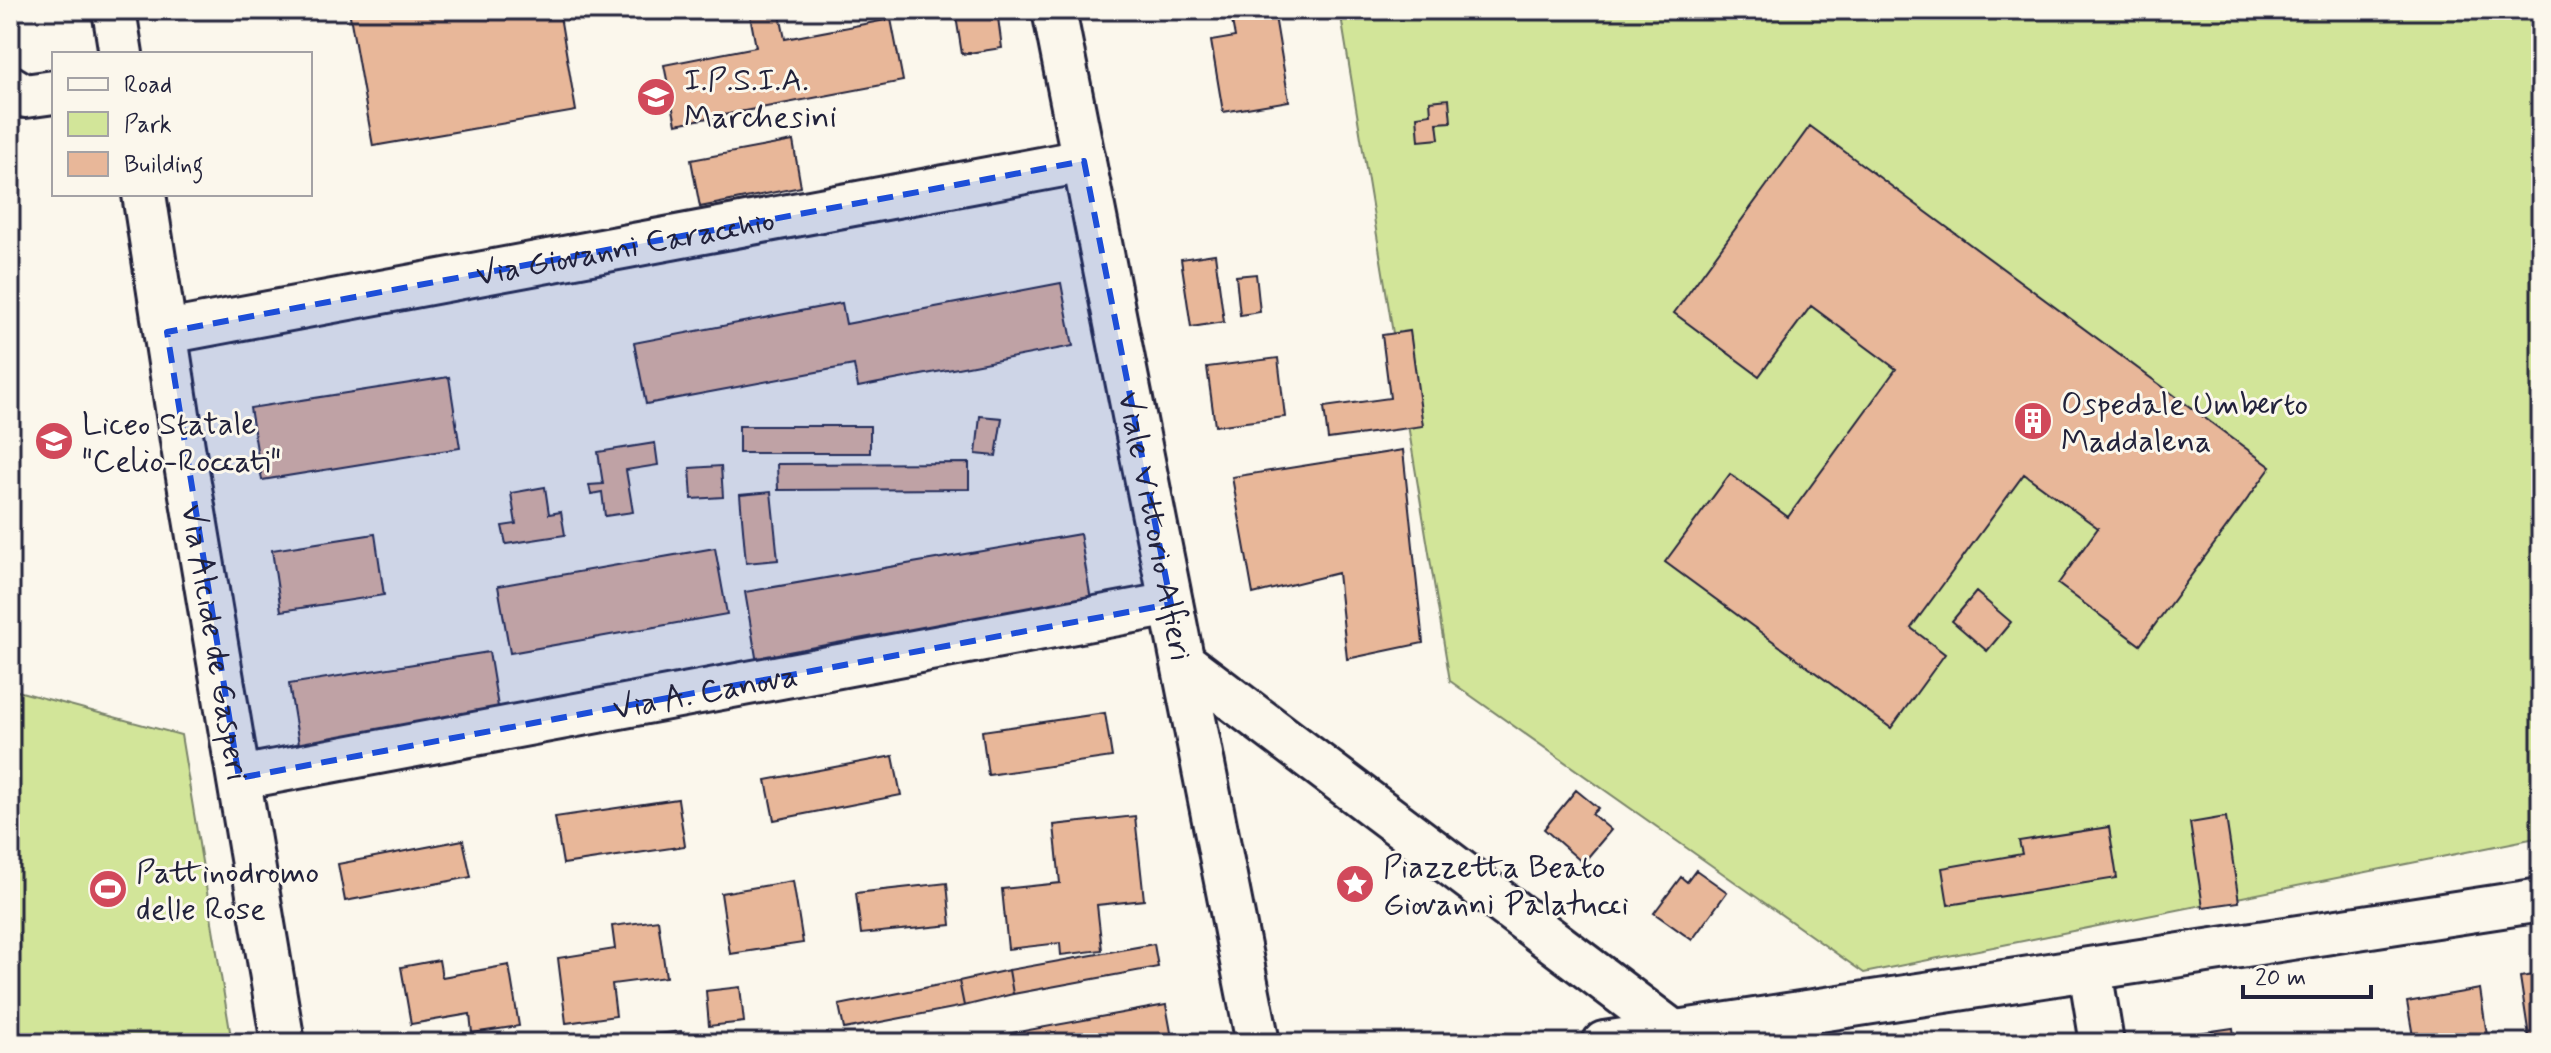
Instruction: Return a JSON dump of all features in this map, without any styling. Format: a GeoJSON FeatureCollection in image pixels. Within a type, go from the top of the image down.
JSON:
{"type":"FeatureCollection","features":[{"type":"Feature","properties":{"kind":"street"},"geometry":{"type":"LineString","coordinates":[[114,10],[121,52]]}},
{"type":"Feature","properties":{"kind":"street","name":"Viale Vittorio Alfieri"},"geometry":{"type":"LineString","coordinates":[[1054,10],[1258,1043]]}},
{"type":"Feature","properties":{"kind":"street"},"geometry":{"type":"LineString","coordinates":[[10,87],[25,96],[52,92]]}},
{"type":"Feature","properties":{"kind":"street","name":"Via Giovanni Caracchio"},"geometry":{"type":"LineString","coordinates":[[167,332],[1084,161]]}},
{"type":"Feature","properties":{"kind":"street","name":"Via Alcide de Gasperi"},"geometry":{"type":"LineString","coordinates":[[144,196],[283,1043]]}},
{"type":"Feature","properties":{"kind":"street","name":"Via A. Canova"},"geometry":{"type":"LineString","coordinates":[[239,778],[1171,604]]}},
{"type":"Feature","properties":{"kind":"street"},"geometry":{"type":"LineString","coordinates":[[1183,662],[1673,1032]]}},
{"type":"Feature","properties":{"kind":"street"},"geometry":{"type":"LineString","coordinates":[[1604,1043],[2541,900]]}},
{"type":"Feature","properties":{"kind":"street"},"geometry":{"type":"LineString","coordinates":[[2090,970],[2102,1043]]}},
{"type":"Feature","properties":{"kind":"highlighted area"},"geometry":{"type":"Polygon","coordinates":[[[1084,161],[1171,604],[239,778],[167,332],[1084,161]]]}},
{"type":"Feature","properties":{"kind":"green space"},"geometry":{"type":"Polygon","coordinates":[[[1340,10],[2541,10],[2541,837],[1864,973],[1450,681],[1340,10]]]}},
{"type":"Feature","properties":{"kind":"green space","name":"Pattinodromo delle Rose"},"geometry":{"type":"Polygon","coordinates":[[[10,689],[181,735],[232,1043],[10,1043],[10,689]]]}},
{"type":"Feature","properties":{"kind":"building"},"geometry":{"type":"Polygon","coordinates":[[[349,10],[559,10],[576,111],[373,146],[349,10]]]}},
{"type":"Feature","properties":{"kind":"building"},"geometry":{"type":"Polygon","coordinates":[[[749,10],[779,10],[785,39],[891,19],[903,81],[676,124],[664,65],[756,47],[749,10]]]}},
{"type":"Feature","properties":{"kind":"building"},"geometry":{"type":"Polygon","coordinates":[[[955,10],[997,10],[1002,48],[962,54],[955,10]]]}},
{"type":"Feature","properties":{"kind":"building"},"geometry":{"type":"Polygon","coordinates":[[[1230,10],[1274,10],[1289,101],[1223,112],[1211,41],[1235,37],[1230,10]]]}},
{"type":"Feature","properties":{"kind":"building"},"geometry":{"type":"Polygon","coordinates":[[[1449,99],[1451,122],[1437,123],[1439,139],[1419,141],[1417,116],[1431,114],[1430,101],[1449,99]]]}},
{"type":"Feature","properties":{"kind":"building","name":"Ospedale Umberto Maddalena"},"geometry":{"type":"Polygon","coordinates":[[[1810,126],[2271,467],[2140,645],[2058,584],[2098,528],[2024,474],[1911,628],[1945,654],[1891,728],[1665,562],[1730,474],[1788,517],[1896,369],[1811,306],[1759,376],[1674,313],[1810,126]]]}},
{"type":"Feature","properties":{"kind":"building"},"geometry":{"type":"Polygon","coordinates":[[[793,141],[801,187],[700,207],[691,160],[793,141]]]}},
{"type":"Feature","properties":{"kind":"building"},"geometry":{"type":"Polygon","coordinates":[[[1215,254],[1224,322],[1191,327],[1181,259],[1215,254]]]}},
{"type":"Feature","properties":{"kind":"building"},"geometry":{"type":"Polygon","coordinates":[[[1256,274],[1260,312],[1240,315],[1236,276],[1256,274]]]}},
{"type":"Feature","properties":{"kind":"building"},"geometry":{"type":"Polygon","coordinates":[[[1061,283],[1073,346],[858,387],[854,365],[646,404],[634,343],[842,303],[846,324],[1061,283]]]}},
{"type":"Feature","properties":{"kind":"building"},"geometry":{"type":"Polygon","coordinates":[[[1410,331],[1423,426],[1328,439],[1324,407],[1390,398],[1382,335],[1410,331]]]}},
{"type":"Feature","properties":{"kind":"building"},"geometry":{"type":"Polygon","coordinates":[[[1278,358],[1285,417],[1215,426],[1207,367],[1278,358]]]}},
{"type":"Feature","properties":{"kind":"building"},"geometry":{"type":"Polygon","coordinates":[[[449,377],[460,448],[262,480],[250,408],[449,377]]]}},
{"type":"Feature","properties":{"kind":"building"},"geometry":{"type":"Polygon","coordinates":[[[980,416],[1002,418],[996,456],[976,454],[980,416]]]}},
{"type":"Feature","properties":{"kind":"building"},"geometry":{"type":"Polygon","coordinates":[[[739,426],[870,426],[870,453],[739,453],[739,426]]]}},
{"type":"Feature","properties":{"kind":"building"},"geometry":{"type":"Polygon","coordinates":[[[655,443],[658,465],[626,470],[633,512],[605,516],[602,492],[591,494],[589,485],[603,484],[598,452],[655,443]]]}},
{"type":"Feature","properties":{"kind":"building"},"geometry":{"type":"Polygon","coordinates":[[[1403,450],[1423,643],[1347,659],[1338,573],[1253,594],[1232,477],[1403,450]]]}},
{"type":"Feature","properties":{"kind":"building"},"geometry":{"type":"Polygon","coordinates":[[[969,463],[969,489],[778,490],[777,464],[969,463]]]}},
{"type":"Feature","properties":{"kind":"building"},"geometry":{"type":"Polygon","coordinates":[[[721,466],[723,497],[692,499],[690,468],[721,466]]]}},
{"type":"Feature","properties":{"kind":"building"},"geometry":{"type":"Polygon","coordinates":[[[545,487],[549,514],[561,512],[565,535],[506,544],[502,526],[516,524],[511,493],[545,487]]]}},
{"type":"Feature","properties":{"kind":"building"},"geometry":{"type":"Polygon","coordinates":[[[771,492],[778,560],[746,563],[740,495],[771,492]]]}},
{"type":"Feature","properties":{"kind":"building"},"geometry":{"type":"Polygon","coordinates":[[[375,534],[384,595],[281,611],[272,550],[375,534]]]}},
{"type":"Feature","properties":{"kind":"building"},"geometry":{"type":"Polygon","coordinates":[[[1080,534],[1092,606],[757,663],[745,592],[1080,534]]]}},
{"type":"Feature","properties":{"kind":"building"},"geometry":{"type":"Polygon","coordinates":[[[715,548],[727,614],[510,653],[498,586],[715,548]]]}},
{"type":"Feature","properties":{"kind":"building"},"geometry":{"type":"Polygon","coordinates":[[[1976,592],[2011,622],[1987,651],[1952,621],[1976,592]]]}},
{"type":"Feature","properties":{"kind":"building"},"geometry":{"type":"Polygon","coordinates":[[[489,652],[500,719],[300,750],[289,684],[489,652]]]}},
{"type":"Feature","properties":{"kind":"building"},"geometry":{"type":"Polygon","coordinates":[[[1105,713],[1112,757],[988,775],[982,731],[1105,713]]]}},
{"type":"Feature","properties":{"kind":"building"},"geometry":{"type":"Polygon","coordinates":[[[893,756],[901,795],[774,820],[766,780],[893,756]]]}},
{"type":"Feature","properties":{"kind":"building"},"geometry":{"type":"Polygon","coordinates":[[[1576,790],[1598,808],[1592,814],[1611,830],[1583,863],[1544,829],[1576,790]]]}},
{"type":"Feature","properties":{"kind":"building"},"geometry":{"type":"Polygon","coordinates":[[[678,799],[685,846],[563,864],[555,817],[678,799]]]}},
{"type":"Feature","properties":{"kind":"building"},"geometry":{"type":"Polygon","coordinates":[[[1135,816],[1144,900],[1097,905],[1102,950],[1061,955],[1060,943],[1008,949],[1002,889],[1060,883],[1054,825],[1135,816]]]}},
{"type":"Feature","properties":{"kind":"building"},"geometry":{"type":"Polygon","coordinates":[[[2226,817],[2239,902],[2203,907],[2190,823],[2226,817]]]}},
{"type":"Feature","properties":{"kind":"building"},"geometry":{"type":"Polygon","coordinates":[[[2109,827],[2117,878],[1948,905],[1942,868],[2022,854],[2019,841],[2109,827]]]}},
{"type":"Feature","properties":{"kind":"building"},"geometry":{"type":"Polygon","coordinates":[[[463,840],[471,877],[345,901],[338,864],[463,840]]]}},
{"type":"Feature","properties":{"kind":"building"},"geometry":{"type":"Polygon","coordinates":[[[1696,870],[1727,892],[1692,940],[1654,913],[1681,877],[1687,882],[1696,870]]]}},
{"type":"Feature","properties":{"kind":"building"},"geometry":{"type":"Polygon","coordinates":[[[793,881],[803,943],[730,954],[721,893],[793,881]]]}},
{"type":"Feature","properties":{"kind":"building"},"geometry":{"type":"Polygon","coordinates":[[[947,883],[951,925],[861,934],[856,893],[947,883]]]}},
{"type":"Feature","properties":{"kind":"building"},"geometry":{"type":"Polygon","coordinates":[[[658,920],[666,977],[612,984],[616,1016],[566,1023],[558,958],[615,949],[612,926],[658,920]]]}},
{"type":"Feature","properties":{"kind":"building"},"geometry":{"type":"Polygon","coordinates":[[[1154,944],[1158,967],[1013,994],[1009,970],[1154,944]]]}},
{"type":"Feature","properties":{"kind":"building"},"geometry":{"type":"Polygon","coordinates":[[[439,960],[442,977],[509,965],[519,1026],[472,1033],[470,1014],[411,1024],[401,967],[439,960]]]}},
{"type":"Feature","properties":{"kind":"building"},"geometry":{"type":"Polygon","coordinates":[[[1009,970],[1013,994],[964,1006],[959,981],[1009,970]]]}},
{"type":"Feature","properties":{"kind":"building"},"geometry":{"type":"Polygon","coordinates":[[[2541,974],[2541,1043],[2530,1043],[2520,977],[2541,974]]]}},
{"type":"Feature","properties":{"kind":"building"},"geometry":{"type":"Polygon","coordinates":[[[959,981],[964,1006],[844,1029],[839,1005],[959,981]]]}},
{"type":"Feature","properties":{"kind":"building"},"geometry":{"type":"Polygon","coordinates":[[[740,987],[744,1022],[709,1026],[706,991],[740,987]]]}},
{"type":"Feature","properties":{"kind":"building"},"geometry":{"type":"Polygon","coordinates":[[[2480,989],[2488,1042],[2498,1040],[2498,1043],[2407,1043],[2414,1042],[2407,1002],[2480,989]]]}},
{"type":"Feature","properties":{"kind":"building"},"geometry":{"type":"Polygon","coordinates":[[[1166,1005],[1173,1043],[957,1043],[1166,1005]]]}},
{"type":"Feature","properties":{"kind":"building"},"geometry":{"type":"Polygon","coordinates":[[[2233,1028],[2235,1043],[2149,1043],[2149,1040],[2233,1028]]]}},
{"type":"Feature","properties":{"kind":"building"},"geometry":{"type":"Polygon","coordinates":[[[681,1031],[682,1043],[626,1043],[625,1038],[681,1031]]]}},
{"type":"Feature","properties":{"kind":"place","name":"I.P.S.I.A. Marchesini"},"geometry":{"type":"Point","coordinates":[656,97]}},
{"type":"Feature","properties":{"kind":"place","name":"Ospedale Umberto Maddalena"},"geometry":{"type":"Point","coordinates":[2033,421]}},
{"type":"Feature","properties":{"kind":"place","name":"Liceo Statale \"Celio-Roccati\""},"geometry":{"type":"Point","coordinates":[54,441]}},
{"type":"Feature","properties":{"kind":"place","name":"Piazzetta Beato Giovanni Palatucci"},"geometry":{"type":"Point","coordinates":[1355,884]}},
{"type":"Feature","properties":{"kind":"place","name":"Pattinodromo delle Rose"},"geometry":{"type":"Point","coordinates":[108,889]}}]}
